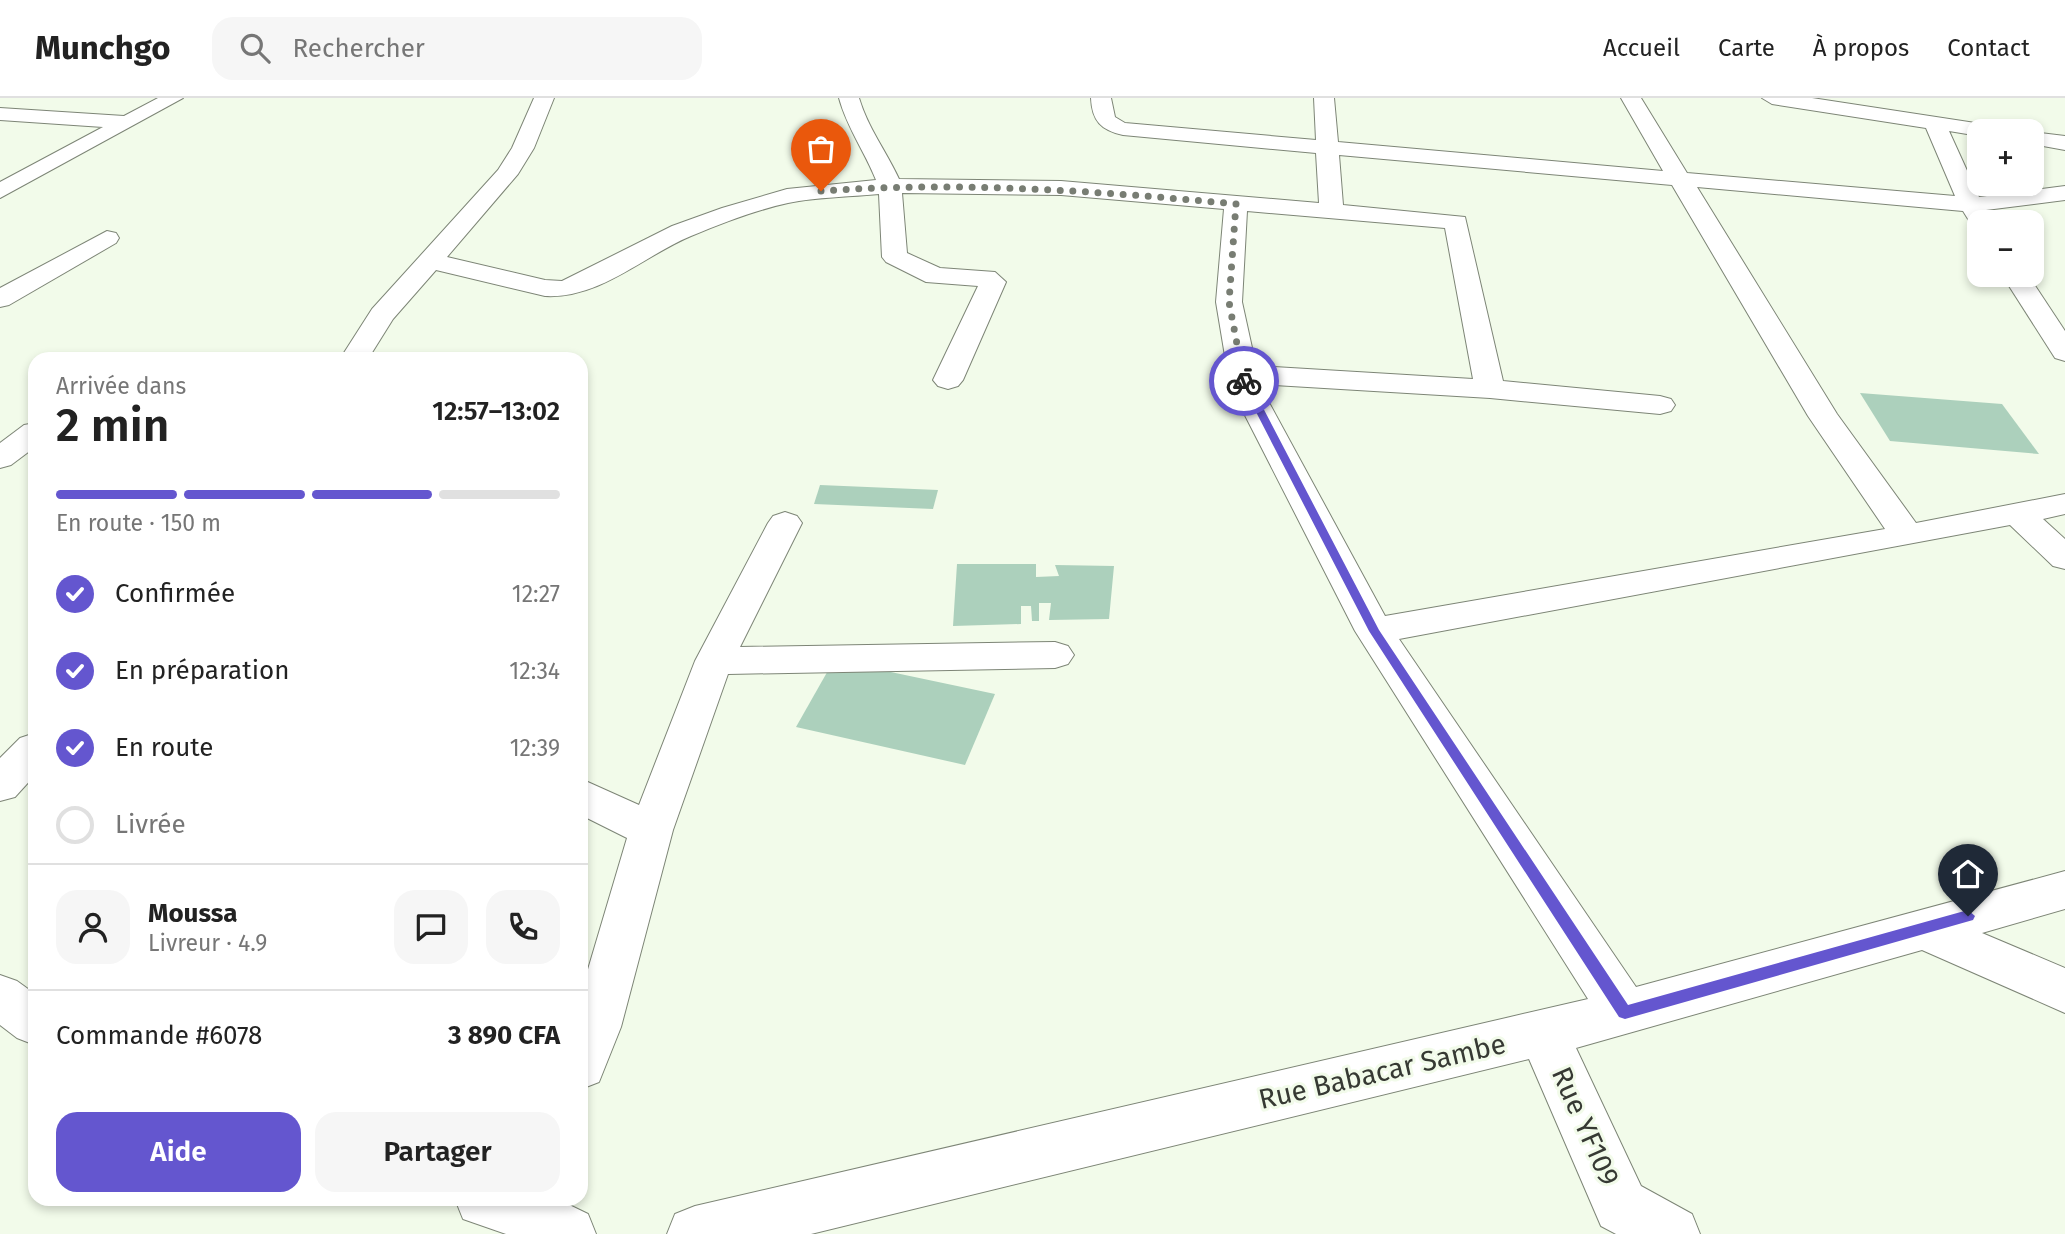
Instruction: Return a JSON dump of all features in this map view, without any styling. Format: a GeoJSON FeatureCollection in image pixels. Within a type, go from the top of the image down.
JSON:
{"type":"FeatureCollection","features":[{"type":"Feature","properties":{"kind":"street"},"geometry":{"type":"LineString","coordinates":[[0,191],[173,98]]}},
{"type":"Feature","properties":{"kind":"street"},"geometry":{"type":"LineString","coordinates":[[358,352],[382,315],[507,174],[523,148],[544,98]]}},
{"type":"Feature","properties":{"kind":"street"},"geometry":{"type":"LineString","coordinates":[[849,98],[857,125],[878,156],[890,186],[895,257],[921,272],[935,276],[986,278],[993,282],[948,380]]}},
{"type":"Feature","properties":{"kind":"street"},"geometry":{"type":"LineString","coordinates":[[1101,98],[1102,118],[1108,125],[1123,129],[1680,179],[1967,213]]}},
{"type":"Feature","properties":{"kind":"street"},"geometry":{"type":"LineString","coordinates":[[1324,98],[1331,210]]}},
{"type":"Feature","properties":{"kind":"street"},"geometry":{"type":"LineString","coordinates":[[1631,98],[1823,415],[1907,536]]}},
{"type":"Feature","properties":{"kind":"street"},"geometry":{"type":"LineString","coordinates":[[1772,98],[1853,105],[1967,128]]}},
{"type":"Feature","properties":{"kind":"street"},"geometry":{"type":"LineString","coordinates":[[0,114],[124,122]]}},
{"type":"Feature","properties":{"kind":"street"},"geometry":{"type":"LineString","coordinates":[[1934,123],[1974,210]]}},
{"type":"Feature","properties":{"kind":"street"},"geometry":{"type":"LineString","coordinates":[[2044,140],[2065,143]]}},
{"type":"Feature","properties":{"kind":"street"},"geometry":{"type":"LineString","coordinates":[[429,261],[545,288],[563,289],[581,284],[681,231],[730,213],[787,196],[890,186],[1061,188],[1456,222],[1490,389]]}},
{"type":"Feature","properties":{"kind":"street"},"geometry":{"type":"LineString","coordinates":[[1993,210],[2065,193]]}},
{"type":"Feature","properties":{"kind":"street"},"geometry":{"type":"LineString","coordinates":[[1236,204],[1229,302],[1245,386],[1374,631],[1625,1013]]}},
{"type":"Feature","properties":{"kind":"street"},"geometry":{"type":"LineString","coordinates":[[0,299],[107,238]]}},
{"type":"Feature","properties":{"kind":"street"},"geometry":{"type":"LineString","coordinates":[[2023,287],[2065,352]]}},
{"type":"Feature","properties":{"kind":"street"},"geometry":{"type":"LineString","coordinates":[[1242,374],[1490,389],[1660,405]]}},
{"type":"Feature","properties":{"kind":"street"},"geometry":{"type":"LineString","coordinates":[[0,458],[28,437]]}},
{"type":"Feature","properties":{"kind":"street"},"geometry":{"type":"LineString","coordinates":[[1374,631],[1907,536],[2065,504]]}},
{"type":"Feature","properties":{"kind":"street"},"geometry":{"type":"LineString","coordinates":[[2017,513],[2065,558]]}},
{"type":"Feature","properties":{"kind":"street"},"geometry":{"type":"LineString","coordinates":[[588,1047],[651,831],[714,661],[785,523]]}},
{"type":"Feature","properties":{"kind":"street"},"geometry":{"type":"LineString","coordinates":[[714,661],[1055,655]]}},
{"type":"Feature","properties":{"kind":"street"},"geometry":{"type":"LineString","coordinates":[[0,785],[28,755]]}},
{"type":"Feature","properties":{"kind":"street"},"geometry":{"type":"LineString","coordinates":[[588,800],[651,831]]}},
{"type":"Feature","properties":{"kind":"street","name":"Rue Babacar Sambe"},"geometry":{"type":"LineString","coordinates":[[695,1234],[1625,1013],[1920,928],[2065,890]]}},
{"type":"Feature","properties":{"kind":"street"},"geometry":{"type":"LineString","coordinates":[[1920,928],[2065,991]]}},
{"type":"Feature","properties":{"kind":"street"},"geometry":{"type":"LineString","coordinates":[[0,997],[28,1017]]}},
{"type":"Feature","properties":{"kind":"street","name":"Rue YF109"},"geometry":{"type":"LineString","coordinates":[[1544,1032],[1617,1220],[1672,1234]]}},
{"type":"Feature","properties":{"kind":"building"},"geometry":{"type":"Polygon","coordinates":[[[1860,393],[2002,404],[2039,454],[1890,441],[1860,393]]]}},
{"type":"Feature","properties":{"kind":"building"},"geometry":{"type":"Polygon","coordinates":[[[820,485],[938,490],[933,509],[814,504],[820,485]]]}},
{"type":"Feature","properties":{"kind":"building"},"geometry":{"type":"Polygon","coordinates":[[[957,564],[1036,564],[1036,577],[1059,576],[1055,565],[1114,566],[1109,619],[1049,620],[1051,603],[1039,603],[1039,621],[1032,621],[1031,606],[1021,606],[1021,624],[953,626],[957,564]]]}},
{"type":"Feature","properties":{"kind":"building"},"geometry":{"type":"Polygon","coordinates":[[[834,660],[995,694],[965,765],[796,727],[834,660]]]}},
{"type":"Feature","properties":{"kind":"way so far"},"geometry":{"type":"LineString","coordinates":[[821,191],[890,186],[1061,188],[1236,204],[1229,302],[1244,381]]}},
{"type":"Feature","properties":{"kind":"route"},"geometry":{"type":"LineString","coordinates":[[1244,381],[1374,631],[1625,1013],[1968,916]]}}]}
